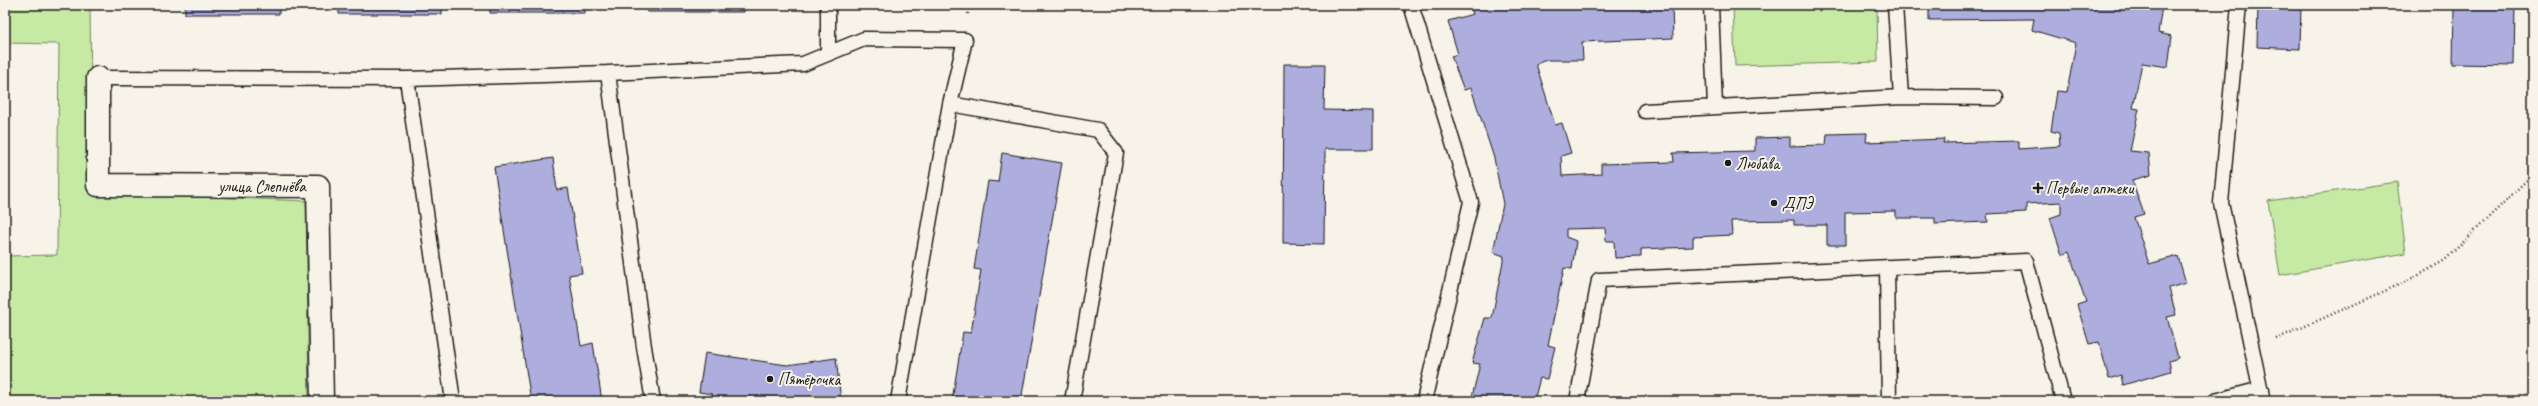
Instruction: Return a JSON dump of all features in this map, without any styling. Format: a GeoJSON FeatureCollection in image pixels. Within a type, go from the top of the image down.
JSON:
{"type":"FeatureCollection","features":[{"type":"Feature","properties":{"kind":"street","name":"улица Слепнёва"},"geometry":{"type":"LineString","coordinates":[[98,78],[98,185],[318,186],[322,401]]}},
{"type":"Feature","properties":{"kind":"lane"},"geometry":{"type":"LineString","coordinates":[[828,5],[828,54]]}},
{"type":"Feature","properties":{"kind":"lane"},"geometry":{"type":"LineString","coordinates":[[1411,5],[1471,202],[1424,401]]}},
{"type":"Feature","properties":{"kind":"lane"},"geometry":{"type":"LineString","coordinates":[[1711,5],[1715,107]]}},
{"type":"Feature","properties":{"kind":"lane"},"geometry":{"type":"LineString","coordinates":[[1895,5],[1901,97]]}},
{"type":"Feature","properties":{"kind":"lane"},"geometry":{"type":"LineString","coordinates":[[2215,401],[2262,395],[2221,203],[2239,5]]}},
{"type":"Feature","properties":{"kind":"lane"},"geometry":{"type":"LineString","coordinates":[[98,78],[407,79],[608,73],[803,64],[864,39],[965,40],[950,104],[898,401]]}},
{"type":"Feature","properties":{"kind":"lane"},"geometry":{"type":"LineString","coordinates":[[608,73],[644,347],[653,401]]}},
{"type":"Feature","properties":{"kind":"lane"},"geometry":{"type":"LineString","coordinates":[[407,79],[453,401]]}},
{"type":"Feature","properties":{"kind":"lane"},"geometry":{"type":"LineString","coordinates":[[1645,110],[1901,97],[1996,98]]}},
{"type":"Feature","properties":{"kind":"lane"},"geometry":{"type":"LineString","coordinates":[[950,104],[1098,130],[1116,153],[1072,401]]}},
{"type":"Feature","properties":{"kind":"lane"},"geometry":{"type":"LineString","coordinates":[[1577,401],[1599,280],[2026,261],[2063,401]]}},
{"type":"Feature","properties":{"kind":"lane"},"geometry":{"type":"LineString","coordinates":[[1887,267],[1889,401]]}},
{"type":"Feature","properties":{"kind":"path"},"geometry":{"type":"LineString","coordinates":[[2253,349],[2412,278],[2445,260],[2533,174]]}},
{"type":"Feature","properties":{"kind":"green space"},"geometry":{"type":"Polygon","coordinates":[[[5,5],[90,5],[92,192],[306,201],[309,401],[5,401],[5,256],[57,255],[59,44],[5,43],[5,5]]]}},
{"type":"Feature","properties":{"kind":"green space"},"geometry":{"type":"Polygon","coordinates":[[[1733,5],[1877,5],[1878,62],[1735,66],[1733,5]]]}},
{"type":"Feature","properties":{"kind":"green space"},"geometry":{"type":"Polygon","coordinates":[[[2397,182],[2406,253],[2280,275],[2268,201],[2397,182]]]}},
{"type":"Feature","properties":{"kind":"building"},"geometry":{"type":"Polygon","coordinates":[[[185,5],[279,5],[279,14],[185,14],[185,5]]]}},
{"type":"Feature","properties":{"kind":"building"},"geometry":{"type":"Polygon","coordinates":[[[339,5],[442,5],[442,14],[339,14],[339,5]]]}},
{"type":"Feature","properties":{"kind":"building"},"geometry":{"type":"Polygon","coordinates":[[[490,5],[585,5],[585,13],[490,13],[490,5]]]}},
{"type":"Feature","properties":{"kind":"building"},"geometry":{"type":"Polygon","coordinates":[[[647,5],[744,5],[744,12],[647,12],[647,5]]]}},
{"type":"Feature","properties":{"kind":"building","name":"ДПЭ"},"geometry":{"type":"Polygon","coordinates":[[[1470,5],[1672,5],[1673,38],[1582,42],[1583,60],[1543,60],[1536,64],[1555,125],[1562,123],[1571,153],[1561,156],[1562,176],[1601,174],[1601,164],[1674,162],[1673,153],[1755,151],[1755,138],[1790,137],[1790,146],[1826,145],[1827,134],[1867,133],[1866,142],[1944,139],[1943,143],[2019,141],[2019,149],[2060,146],[2059,133],[2051,131],[2057,91],[2067,92],[2076,43],[2032,30],[2034,19],[1929,20],[1929,5],[2162,6],[2158,33],[2172,36],[2168,67],[2142,63],[2133,108],[2139,109],[2130,151],[2149,153],[2151,175],[2132,180],[2144,214],[2134,217],[2149,264],[2178,256],[2186,283],[2169,288],[2176,315],[2167,317],[2178,358],[2169,361],[2171,371],[2123,385],[2121,375],[2109,379],[2099,342],[2089,344],[2077,305],[2086,302],[2069,252],[2062,255],[2050,218],[2061,214],[2061,202],[2026,204],[2026,212],[1987,214],[1988,222],[1935,224],[1935,218],[1896,218],[1896,211],[1845,212],[1845,245],[1827,245],[1827,225],[1794,225],[1794,220],[1731,221],[1732,235],[1693,237],[1693,247],[1641,249],[1641,257],[1615,258],[1614,241],[1606,241],[1605,228],[1566,229],[1566,237],[1576,241],[1572,269],[1564,268],[1548,345],[1555,347],[1547,379],[1540,378],[1534,401],[1471,401],[1480,364],[1472,363],[1485,318],[1492,318],[1504,256],[1493,252],[1503,204],[1494,158],[1471,88],[1464,90],[1451,56],[1458,54],[1448,21],[1473,14],[1470,5]]]}},
{"type":"Feature","properties":{"kind":"building"},"geometry":{"type":"Polygon","coordinates":[[[2258,5],[2301,5],[2300,49],[2257,47],[2258,5]]]}},
{"type":"Feature","properties":{"kind":"building"},"geometry":{"type":"Polygon","coordinates":[[[2454,5],[2515,5],[2514,65],[2453,64],[2454,5]]]}},
{"type":"Feature","properties":{"kind":"building"},"geometry":{"type":"Polygon","coordinates":[[[1284,64],[1325,64],[1324,110],[1373,111],[1373,149],[1325,149],[1324,244],[1283,243],[1284,64]]]}},
{"type":"Feature","properties":{"kind":"building"},"geometry":{"type":"Polygon","coordinates":[[[1002,153],[1062,163],[1021,401],[952,401],[963,332],[971,333],[981,270],[974,269],[988,181],[998,182],[1002,153]]]}},
{"type":"Feature","properties":{"kind":"building"},"geometry":{"type":"Polygon","coordinates":[[[553,158],[557,190],[568,188],[582,273],[569,275],[581,346],[593,343],[602,401],[531,401],[494,167],[553,158]]]}},
{"type":"Feature","properties":{"kind":"building","name":"Пятёрочка"},"geometry":{"type":"Polygon","coordinates":[[[705,353],[787,365],[836,358],[841,401],[713,401],[712,394],[699,392],[705,353]]]}},
{"type":"Feature","properties":{"kind":"place","name":"Любава"},"geometry":{"type":"Point","coordinates":[1728,163]}},
{"type":"Feature","properties":{"kind":"place","name":"Первые аптеки"},"geometry":{"type":"Point","coordinates":[2038,188]}},
{"type":"Feature","properties":{"kind":"place","name":"ДПЭ"},"geometry":{"type":"Point","coordinates":[1774,203]}},
{"type":"Feature","properties":{"kind":"place","name":"Пятёрочка"},"geometry":{"type":"Point","coordinates":[770,379]}}]}
